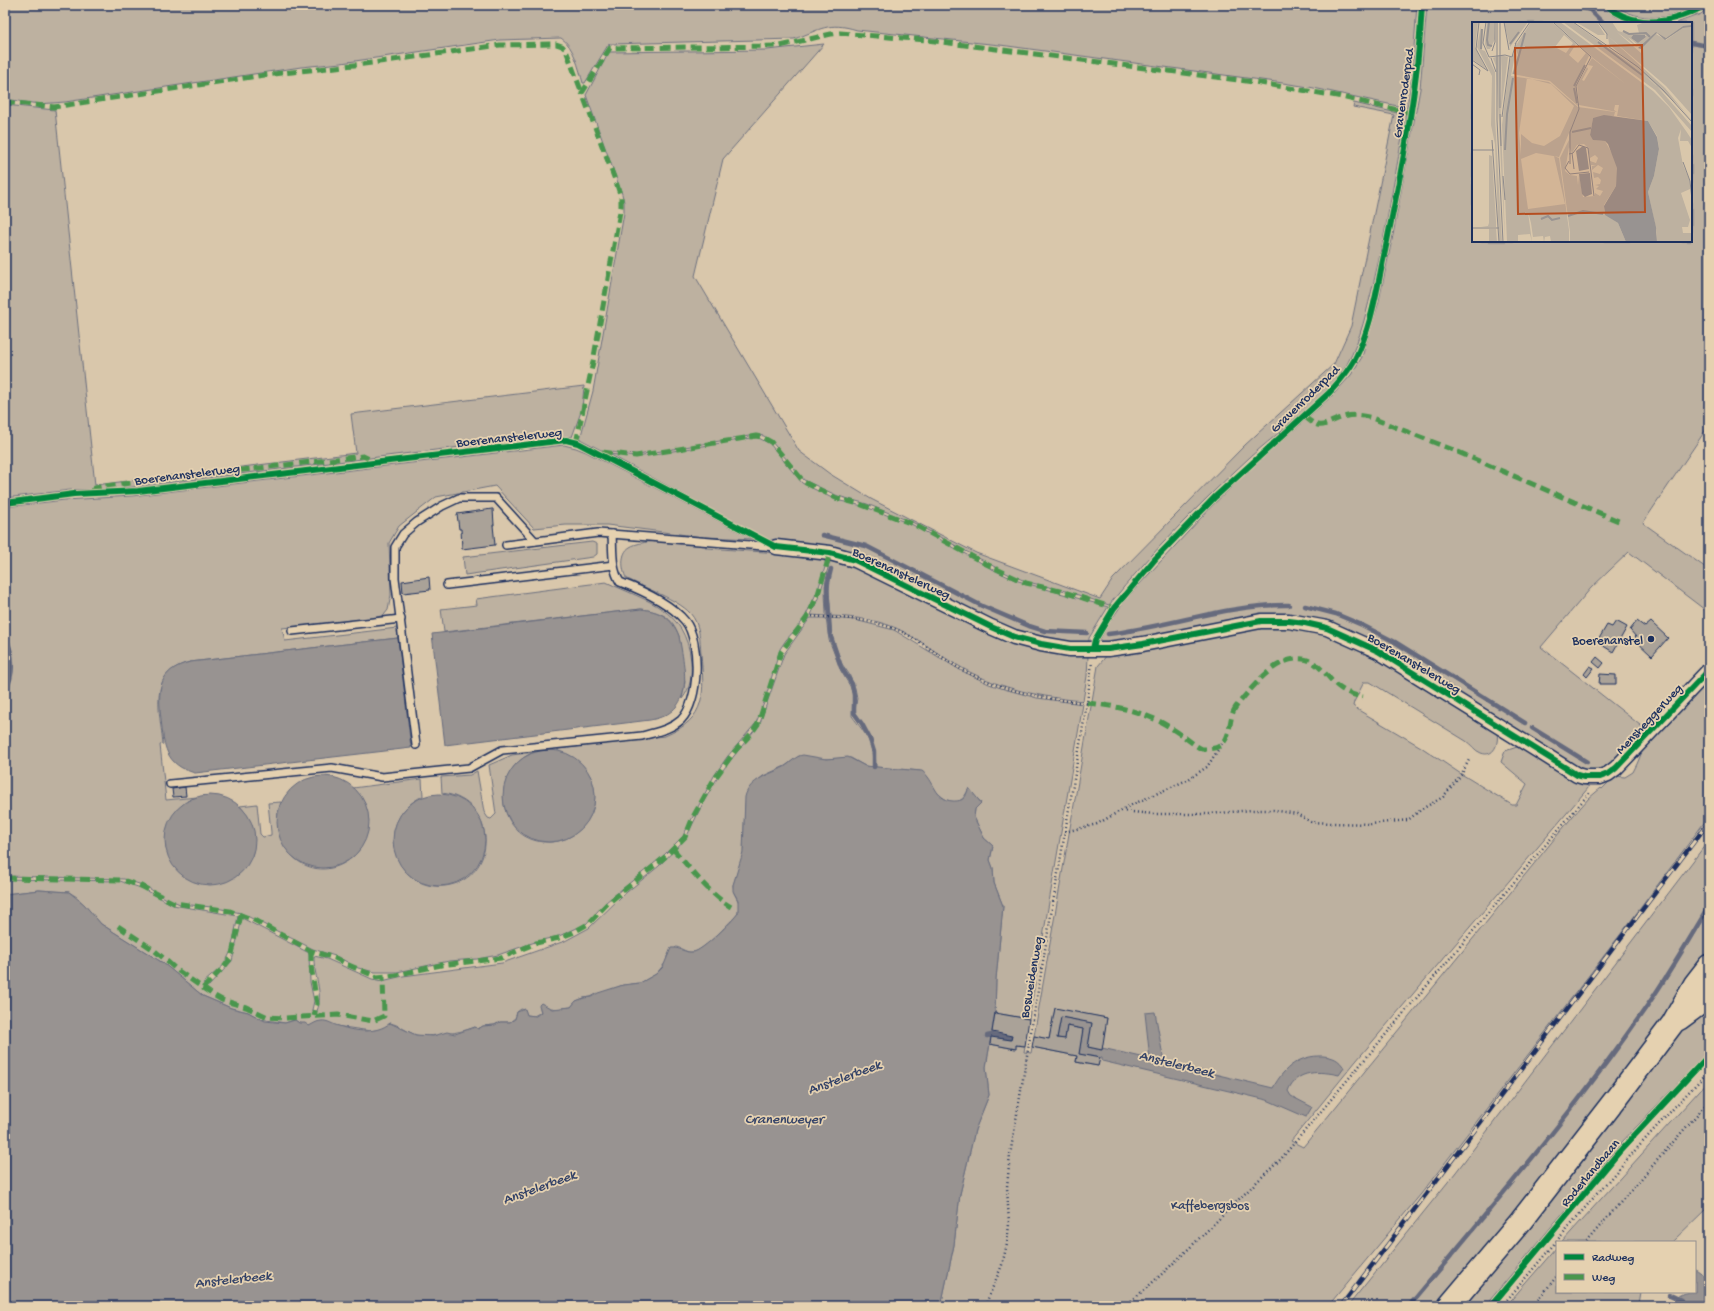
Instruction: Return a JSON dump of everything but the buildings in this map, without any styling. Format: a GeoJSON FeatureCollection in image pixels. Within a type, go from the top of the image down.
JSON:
{"type":"FeatureCollection","features":[{"type":"Feature","properties":{"kind":"main road","name":"Roderlandbaan"},"geometry":{"type":"LineString","coordinates":[[1449,1306],[1521,1221],[1673,1023],[1695,984],[1709,966]]}},
{"type":"Feature","properties":{"kind":"main road","name":"Roderlandbaan"},"geometry":{"type":"LineString","coordinates":[[1673,1023],[1702,1002],[1709,994]]}},
{"type":"Feature","properties":{"kind":"street","name":"Boerenanstelerweg"},"geometry":{"type":"LineString","coordinates":[[776,547],[830,553],[855,560],[991,627],[1040,644],[1093,649],[1143,644],[1261,621],[1289,621],[1326,628],[1378,650],[1577,775],[1584,777],[1600,777]]}},
{"type":"Feature","properties":{"kind":"street","name":"Mensheggerweg"},"geometry":{"type":"LineString","coordinates":[[1600,777],[1608,774],[1623,761],[1709,670]]}},
{"type":"Feature","properties":{"kind":"lane"},"geometry":{"type":"LineString","coordinates":[[416,745],[395,578],[395,547],[403,534],[417,522],[442,506],[459,498],[496,498],[535,541]]}},
{"type":"Feature","properties":{"kind":"lane"},"geometry":{"type":"LineString","coordinates":[[506,545],[598,533],[776,547]]}},
{"type":"Feature","properties":{"kind":"lane"},"geometry":{"type":"LineString","coordinates":[[170,784],[332,768],[382,777],[469,768],[502,750],[642,736],[664,730],[681,720],[691,704],[696,689],[697,675],[693,638],[686,623],[679,614],[667,605],[620,582],[616,576],[614,565],[612,534]]}},
{"type":"Feature","properties":{"kind":"lane"},"geometry":{"type":"LineString","coordinates":[[447,585],[614,565]]}},
{"type":"Feature","properties":{"kind":"lane"},"geometry":{"type":"LineString","coordinates":[[292,631],[401,619]]}},
{"type":"Feature","properties":{"kind":"path"},"geometry":{"type":"LineString","coordinates":[[808,616],[860,619],[895,629],[960,668],[1004,688],[1035,696],[1087,703]]}},
{"type":"Feature","properties":{"kind":"path"},"geometry":{"type":"LineString","coordinates":[[1065,832],[1097,824],[1208,768],[1222,744]]}},
{"type":"Feature","properties":{"kind":"path"},"geometry":{"type":"LineString","coordinates":[[1121,811],[1154,814],[1209,814],[1252,810],[1273,810],[1297,814],[1311,822],[1371,824],[1408,820],[1422,809],[1443,797],[1461,775],[1469,760]]}},
{"type":"Feature","properties":{"kind":"path"},"geometry":{"type":"LineString","coordinates":[[1125,1306],[1173,1264],[1280,1160],[1593,789],[1600,777]]}},
{"type":"Feature","properties":{"kind":"path"},"geometry":{"type":"LineString","coordinates":[[1587,1241],[1709,1101]]}},
{"type":"Feature","properties":{"kind":"path"},"geometry":{"type":"LineString","coordinates":[[1533,1306],[1556,1277]]}},
{"type":"Feature","properties":{"kind":"green space"},"geometry":{"type":"Polygon","coordinates":[[[5,5],[1417,5],[1412,76],[1407,108],[1309,87],[1276,82],[1000,45],[857,30],[839,26],[824,28],[794,39],[611,44],[608,45],[585,83],[583,83],[573,52],[561,38],[500,40],[341,63],[301,67],[65,102],[39,104],[5,99],[5,5]]]}},
{"type":"Feature","properties":{"kind":"green space"},"geometry":{"type":"Polygon","coordinates":[[[1427,5],[1599,5],[1615,16],[1629,22],[1472,22],[1472,242],[1692,242],[1692,22],[1679,22],[1701,14],[1709,7],[1709,425],[1643,523],[1709,570],[1709,613],[1629,552],[1591,588],[1541,647],[1645,729],[1625,752],[1609,765],[1600,769],[1590,771],[1580,769],[1388,653],[1313,620],[1121,642],[1098,643],[1109,623],[1125,600],[1212,506],[1244,475],[1333,395],[1351,375],[1362,357],[1378,305],[1393,235],[1420,89],[1427,5]]]}},
{"type":"Feature","properties":{"kind":"green space"},"geometry":{"type":"Polygon","coordinates":[[[1614,5],[1697,5],[1676,14],[1645,17],[1634,15],[1614,5]]]}},
{"type":"Feature","properties":{"kind":"green space"},"geometry":{"type":"Polygon","coordinates":[[[824,44],[723,159],[695,276],[799,451],[830,474],[871,499],[976,553],[1100,599],[1113,579],[1245,445],[1334,364],[1351,326],[1394,115],[1353,107],[1354,103],[1406,115],[1379,260],[1360,334],[1347,364],[1338,377],[1315,402],[1249,458],[1194,511],[1159,547],[1109,605],[1066,591],[1028,582],[1008,574],[914,523],[867,504],[838,496],[804,480],[771,441],[764,436],[749,436],[638,455],[601,450],[580,439],[593,391],[624,213],[622,194],[586,95],[609,52],[767,50],[824,44]]]}},
{"type":"Feature","properties":{"kind":"green space"},"geometry":{"type":"Polygon","coordinates":[[[5,105],[55,110],[95,485],[356,453],[351,414],[584,386],[582,409],[572,437],[556,436],[534,438],[116,489],[70,490],[5,498],[5,105]]]}},
{"type":"Feature","properties":{"kind":"green space"},"geometry":{"type":"Polygon","coordinates":[[[757,437],[770,444],[802,483],[836,500],[863,506],[913,525],[1015,580],[1108,607],[1089,638],[1087,676],[1083,701],[1022,691],[992,682],[964,669],[912,636],[896,628],[869,620],[831,616],[829,592],[831,567],[825,584],[826,616],[811,615],[831,559],[764,538],[609,454],[637,457],[757,437]]]}},
{"type":"Feature","properties":{"kind":"green space"},"geometry":{"type":"Polygon","coordinates":[[[564,445],[586,452],[753,539],[706,537],[706,548],[822,556],[826,564],[818,590],[803,621],[780,649],[764,703],[756,723],[727,757],[714,776],[683,836],[663,856],[606,902],[586,924],[559,936],[538,941],[498,955],[477,959],[449,961],[397,972],[375,972],[358,968],[338,957],[313,949],[241,913],[212,907],[180,904],[165,898],[145,886],[124,879],[5,876],[5,507],[65,500],[132,496],[564,445]],[[495,486],[436,497],[399,526],[389,543],[391,595],[388,610],[384,615],[374,618],[282,628],[285,641],[397,628],[398,638],[190,662],[176,667],[167,674],[159,694],[163,744],[160,745],[166,800],[197,797],[187,801],[252,856],[254,843],[253,830],[248,818],[240,806],[257,804],[260,834],[263,837],[271,835],[268,803],[281,802],[278,818],[279,832],[284,846],[293,857],[304,865],[317,869],[331,868],[346,862],[353,857],[360,849],[363,841],[367,813],[364,803],[353,788],[422,779],[423,796],[407,807],[397,821],[394,837],[395,852],[402,866],[413,878],[427,885],[445,886],[463,880],[476,870],[483,855],[485,840],[482,824],[474,810],[460,799],[442,793],[441,777],[470,775],[477,771],[484,812],[488,818],[491,819],[496,814],[489,765],[512,755],[534,752],[518,762],[509,775],[504,790],[504,806],[510,821],[520,832],[534,840],[552,842],[570,837],[585,824],[590,817],[595,799],[594,789],[590,776],[586,771],[565,754],[558,751],[558,749],[665,736],[679,729],[689,721],[696,712],[700,703],[703,680],[700,637],[696,622],[690,613],[677,603],[626,578],[623,566],[623,557],[630,547],[644,542],[703,537],[607,525],[566,525],[534,528],[495,486]]]}},
{"type":"Feature","properties":{"kind":"green space"},"geometry":{"type":"Polygon","coordinates":[[[592,542],[597,544],[597,554],[593,557],[465,575],[463,557],[592,542]]]}},
{"type":"Feature","properties":{"kind":"green space"},"geometry":{"type":"Polygon","coordinates":[[[606,582],[662,609],[673,618],[681,629],[687,643],[691,661],[689,686],[682,699],[685,682],[679,636],[669,619],[654,612],[641,609],[444,632],[441,609],[477,605],[476,599],[606,582]]]}},
{"type":"Feature","properties":{"kind":"green space"},"geometry":{"type":"Polygon","coordinates":[[[810,618],[826,618],[829,640],[841,671],[850,686],[853,695],[852,716],[868,739],[872,751],[873,767],[865,766],[851,758],[820,759],[799,756],[785,766],[763,776],[749,788],[745,804],[743,856],[733,885],[734,893],[739,903],[738,913],[736,916],[709,942],[698,950],[688,952],[676,947],[667,956],[666,962],[656,974],[640,983],[623,985],[591,997],[584,998],[576,1001],[571,1007],[556,1009],[547,1007],[540,1008],[541,1012],[534,1016],[527,1015],[525,1010],[521,1009],[517,1012],[516,1017],[510,1022],[500,1022],[494,1025],[483,1026],[478,1029],[475,1027],[455,1033],[428,1036],[416,1035],[390,1023],[385,1028],[371,1031],[336,1026],[307,1026],[294,1020],[285,1023],[260,1019],[248,1012],[231,1008],[203,996],[163,963],[101,924],[77,897],[69,892],[39,890],[5,894],[5,879],[120,881],[144,889],[173,905],[238,916],[231,951],[224,965],[203,983],[209,986],[232,961],[242,918],[309,953],[310,982],[314,1001],[312,1010],[317,1011],[319,1004],[319,990],[314,956],[327,959],[372,979],[382,981],[403,976],[502,963],[565,941],[589,928],[622,896],[659,866],[686,838],[719,775],[760,723],[784,654],[810,618]]]}},
{"type":"Feature","properties":{"kind":"green space"},"geometry":{"type":"Polygon","coordinates":[[[830,618],[855,620],[894,630],[960,670],[989,684],[1037,698],[1083,704],[1029,1019],[995,1013],[996,979],[1003,906],[994,883],[993,868],[990,860],[993,846],[984,838],[974,817],[975,809],[981,802],[968,790],[962,799],[956,802],[949,801],[936,791],[920,771],[876,767],[876,759],[872,744],[855,711],[857,698],[855,688],[849,674],[842,664],[832,637],[830,618]]]}},
{"type":"Feature","properties":{"kind":"green space","name":"Kaffebergsbos"},"geometry":{"type":"Polygon","coordinates":[[[1267,627],[1293,628],[1319,632],[1359,648],[1497,733],[1495,749],[1486,754],[1481,753],[1466,741],[1370,682],[1364,682],[1353,706],[1512,805],[1516,805],[1527,784],[1501,762],[1505,751],[1517,747],[1524,748],[1589,787],[1356,1061],[1291,1141],[1303,1147],[1573,816],[1589,798],[1601,788],[1602,789],[1615,776],[1625,777],[1633,772],[1644,747],[1709,677],[1709,816],[1633,918],[1421,1194],[1328,1306],[941,1306],[954,1245],[960,1194],[975,1130],[989,1095],[986,1067],[990,1044],[1015,1049],[1016,1045],[1025,1046],[1024,1052],[1031,1053],[1032,1047],[1077,1056],[1076,1062],[1098,1066],[1107,1018],[1055,1009],[1049,1039],[1034,1036],[1098,666],[1108,654],[1267,627]]]}},
{"type":"Feature","properties":{"kind":"green space"},"geometry":{"type":"Polygon","coordinates":[[[1709,840],[1709,959],[1497,1235],[1437,1306],[1348,1306],[1456,1172],[1709,840]]]}},
{"type":"Feature","properties":{"kind":"green space"},"geometry":{"type":"Polygon","coordinates":[[[1709,1000],[1709,1050],[1622,1142],[1485,1306],[1460,1306],[1660,1056],[1688,1022],[1709,1000]]]}},
{"type":"Feature","properties":{"kind":"green space"},"geometry":{"type":"Polygon","coordinates":[[[1709,1080],[1709,1206],[1673,1241],[1563,1241],[1709,1080]]]}},
{"type":"Feature","properties":{"kind":"green space"},"geometry":{"type":"Polygon","coordinates":[[[1556,1248],[1556,1293],[1641,1293],[1640,1306],[1506,1306],[1556,1248]]]}},
{"type":"Feature","properties":{"kind":"water"},"geometry":{"type":"Polygon","coordinates":[[[641,609],[664,616],[673,624],[679,636],[685,675],[684,688],[681,699],[675,708],[665,715],[650,720],[445,745],[432,634],[641,609]]]}},
{"type":"Feature","properties":{"kind":"water"},"geometry":{"type":"Polygon","coordinates":[[[398,638],[411,748],[195,773],[177,765],[168,753],[163,738],[160,691],[166,676],[171,670],[179,666],[190,662],[398,638]]]}},
{"type":"Feature","properties":{"kind":"water"},"geometry":{"type":"Polygon","coordinates":[[[549,750],[567,753],[582,763],[592,778],[595,796],[592,814],[582,829],[567,839],[549,842],[531,839],[516,829],[506,814],[503,796],[506,778],[516,763],[531,753],[549,750]]]}},
{"type":"Feature","properties":{"kind":"water","name":"Cranenweyer"},"geometry":{"type":"Polygon","coordinates":[[[803,755],[826,759],[848,757],[865,766],[922,771],[930,779],[938,793],[947,800],[955,801],[964,798],[969,788],[981,803],[975,809],[974,817],[984,838],[993,846],[990,860],[993,868],[994,883],[1003,906],[996,979],[995,1013],[986,1067],[989,1095],[975,1130],[960,1194],[954,1245],[941,1306],[5,1306],[5,894],[39,890],[69,892],[84,904],[101,924],[163,963],[203,996],[231,1008],[248,1012],[265,1021],[285,1023],[295,1020],[309,1026],[324,1021],[359,1031],[379,1029],[390,1023],[416,1035],[433,1036],[447,1032],[455,1034],[475,1027],[478,1029],[483,1026],[495,1025],[500,1022],[510,1022],[515,1019],[517,1012],[525,1009],[527,1015],[536,1016],[541,1012],[539,1005],[541,1003],[552,1009],[571,1007],[576,1001],[591,997],[598,993],[623,985],[640,983],[656,974],[663,967],[671,948],[693,952],[710,942],[738,913],[738,900],[733,891],[733,885],[743,852],[745,797],[747,791],[756,781],[784,767],[795,758],[803,755]]]}},
{"type":"Feature","properties":{"kind":"water"},"geometry":{"type":"Polygon","coordinates":[[[323,776],[341,780],[356,789],[365,804],[369,822],[365,840],[356,855],[341,864],[323,868],[305,864],[290,855],[281,840],[277,822],[281,804],[290,789],[305,780],[323,776]]]}},
{"type":"Feature","properties":{"kind":"water"},"geometry":{"type":"Polygon","coordinates":[[[439,794],[457,797],[472,807],[482,822],[485,840],[482,858],[472,873],[457,883],[439,886],[421,883],[406,873],[396,858],[393,840],[396,822],[406,807],[421,797],[439,794]]]}},
{"type":"Feature","properties":{"kind":"water"},"geometry":{"type":"Polygon","coordinates":[[[210,795],[227,798],[242,808],[252,823],[255,840],[252,857],[242,872],[227,882],[210,885],[193,882],[178,872],[168,857],[165,840],[168,823],[178,808],[193,798],[210,795]]]}},
{"type":"Feature","properties":{"kind":"water"},"geometry":{"type":"Polygon","coordinates":[[[1155,1012],[1164,1062],[1273,1088],[1288,1068],[1300,1060],[1307,1058],[1315,1056],[1330,1057],[1338,1061],[1344,1068],[1339,1075],[1310,1073],[1303,1075],[1292,1084],[1288,1091],[1291,1096],[1312,1107],[1306,1117],[1267,1100],[1102,1061],[1102,1058],[1079,1054],[1083,1029],[1067,1026],[1065,1039],[1057,1038],[1061,1017],[1092,1023],[1088,1047],[1101,1050],[1102,1048],[1150,1059],[1145,1013],[1155,1012]]]}},
{"type":"Feature","properties":{"kind":"water"},"geometry":{"type":"Polygon","coordinates":[[[1696,1270],[1704,1276],[1708,1284],[1709,1306],[1682,1306],[1675,1303],[1674,1301],[1678,1296],[1696,1293],[1696,1270]]]}},
{"type":"Feature","properties":{"kind":"waterway"},"geometry":{"type":"LineString","coordinates":[[1573,5],[1590,10],[1602,22]]}},
{"type":"Feature","properties":{"kind":"waterway"},"geometry":{"type":"LineString","coordinates":[[1692,43],[1709,46]]}},
{"type":"Feature","properties":{"kind":"waterway"},"geometry":{"type":"LineString","coordinates":[[822,535],[866,546],[982,606],[1029,626],[1045,631],[1087,633]]}},
{"type":"Feature","properties":{"kind":"waterway"},"geometry":{"type":"LineString","coordinates":[[831,569],[827,586],[830,634],[841,667],[852,684],[854,695],[854,713],[870,739],[874,752],[874,767]]}},
{"type":"Feature","properties":{"kind":"waterway"},"geometry":{"type":"LineString","coordinates":[[1108,634],[1244,608],[1289,605]]}},
{"type":"Feature","properties":{"kind":"waterway"},"geometry":{"type":"LineString","coordinates":[[1305,606],[1336,614],[1362,625],[1395,642],[1525,723]]}},
{"type":"Feature","properties":{"kind":"waterway"},"geometry":{"type":"LineString","coordinates":[[5,635],[12,657],[12,671],[5,692]]}},
{"type":"Feature","properties":{"kind":"waterway"},"geometry":{"type":"LineString","coordinates":[[1532,728],[1587,762]]}},
{"type":"Feature","properties":{"kind":"waterway"},"geometry":{"type":"LineString","coordinates":[[1409,1306],[1528,1164],[1613,1054],[1676,962],[1709,906]]}},
{"type":"Feature","properties":{"kind":"waterway","name":"Anstelerbeek"},"geometry":{"type":"LineString","coordinates":[[987,1036],[992,1035],[1011,1038]]}},
{"type":"Feature","properties":{"kind":"waterway","name":"Anstelerbeek"},"geometry":{"type":"LineString","coordinates":[[1670,1295],[1681,1300]]}},
{"type":"Feature","properties":{"kind":"railway"},"geometry":{"type":"LineString","coordinates":[[1341,1306],[1709,822]]}},
{"type":"Feature","properties":{"kind":"marked path"},"geometry":{"type":"LineString","coordinates":[[576,443],[593,362],[621,206],[621,197],[617,185],[582,93],[610,48],[780,46],[840,33],[926,40],[1254,82],[1337,96],[1411,113]]}},
{"type":"Feature","properties":{"kind":"marked path"},"geometry":{"type":"LineString","coordinates":[[5,102],[54,107],[265,75],[372,63],[500,45],[556,44],[562,46],[566,50],[582,93]]}},
{"type":"Feature","properties":{"kind":"marked path"},"geometry":{"type":"LineString","coordinates":[[1304,416],[1314,424],[1318,425],[1352,415],[1372,418],[1451,449],[1623,523]]}},
{"type":"Feature","properties":{"kind":"marked path"},"geometry":{"type":"LineString","coordinates":[[602,452],[636,456],[756,436],[762,437],[771,442],[804,482],[836,498],[859,504],[913,524],[984,563],[1026,583],[1064,592],[1114,608]]}},
{"type":"Feature","properties":{"kind":"marked path"},"geometry":{"type":"LineString","coordinates":[[92,491],[95,488],[105,486],[363,456],[376,462]]}},
{"type":"Feature","properties":{"kind":"marked path"},"geometry":{"type":"LineString","coordinates":[[5,878],[122,880],[141,886],[174,903],[230,911],[241,915],[254,920],[311,951],[335,958],[377,977],[396,975],[441,965],[501,958],[536,943],[559,938],[572,933],[588,924],[607,904],[665,857],[685,837],[693,817],[713,781],[735,751],[758,724],[781,652],[808,616],[818,594],[830,553]]}},
{"type":"Feature","properties":{"kind":"marked path"},"geometry":{"type":"LineString","coordinates":[[1087,703],[1121,708],[1143,714],[1178,732],[1198,747],[1205,749],[1214,748],[1222,744],[1228,735],[1232,714],[1237,706],[1262,677],[1285,661],[1294,659],[1309,660],[1319,667],[1340,688],[1357,696],[1363,697]]}},
{"type":"Feature","properties":{"kind":"marked path"},"geometry":{"type":"LineString","coordinates":[[673,849],[707,888],[731,907]]}},
{"type":"Feature","properties":{"kind":"marked path"},"geometry":{"type":"LineString","coordinates":[[203,988],[231,958],[241,915]]}},
{"type":"Feature","properties":{"kind":"marked path"},"geometry":{"type":"LineString","coordinates":[[118,926],[154,950],[177,970],[213,995],[222,1000],[246,1007],[268,1017],[284,1018],[338,1015],[373,1021],[384,1016],[383,977]]}},
{"type":"Feature","properties":{"kind":"marked path"},"geometry":{"type":"LineString","coordinates":[[311,951],[311,966],[317,1004],[314,1016]]}},
{"type":"Feature","properties":{"kind":"cycle path","name":"Gravenroderpad"},"geometry":{"type":"LineString","coordinates":[[1093,649],[1095,640],[1114,608],[1156,558],[1215,497],[1329,393],[1340,381],[1355,359],[1370,320],[1397,190],[1413,98],[1422,5]]}},
{"type":"Feature","properties":{"kind":"cycle path"},"geometry":{"type":"LineString","coordinates":[[1606,5],[1624,16],[1642,21],[1662,21],[1672,19],[1697,10],[1705,5]]}},
{"type":"Feature","properties":{"kind":"cycle path"},"geometry":{"type":"LineString","coordinates":[[5,503],[74,494],[138,491],[566,440],[578,443],[776,547],[830,553],[855,560],[991,627],[1014,637],[1041,644],[1070,649],[1108,649],[1143,644],[1261,621],[1289,621],[1327,628],[1378,651],[1577,775],[1584,777],[1600,777],[1608,774],[1616,768],[1709,670]]}},
{"type":"Feature","properties":{"kind":"cycle path"},"geometry":{"type":"LineString","coordinates":[[1491,1306],[1619,1152],[1709,1055]]}},
{"type":"Feature","properties":{"kind":"place","name":"Boerenanstel"},"geometry":{"type":"Point","coordinates":[1651,639]}}]}
